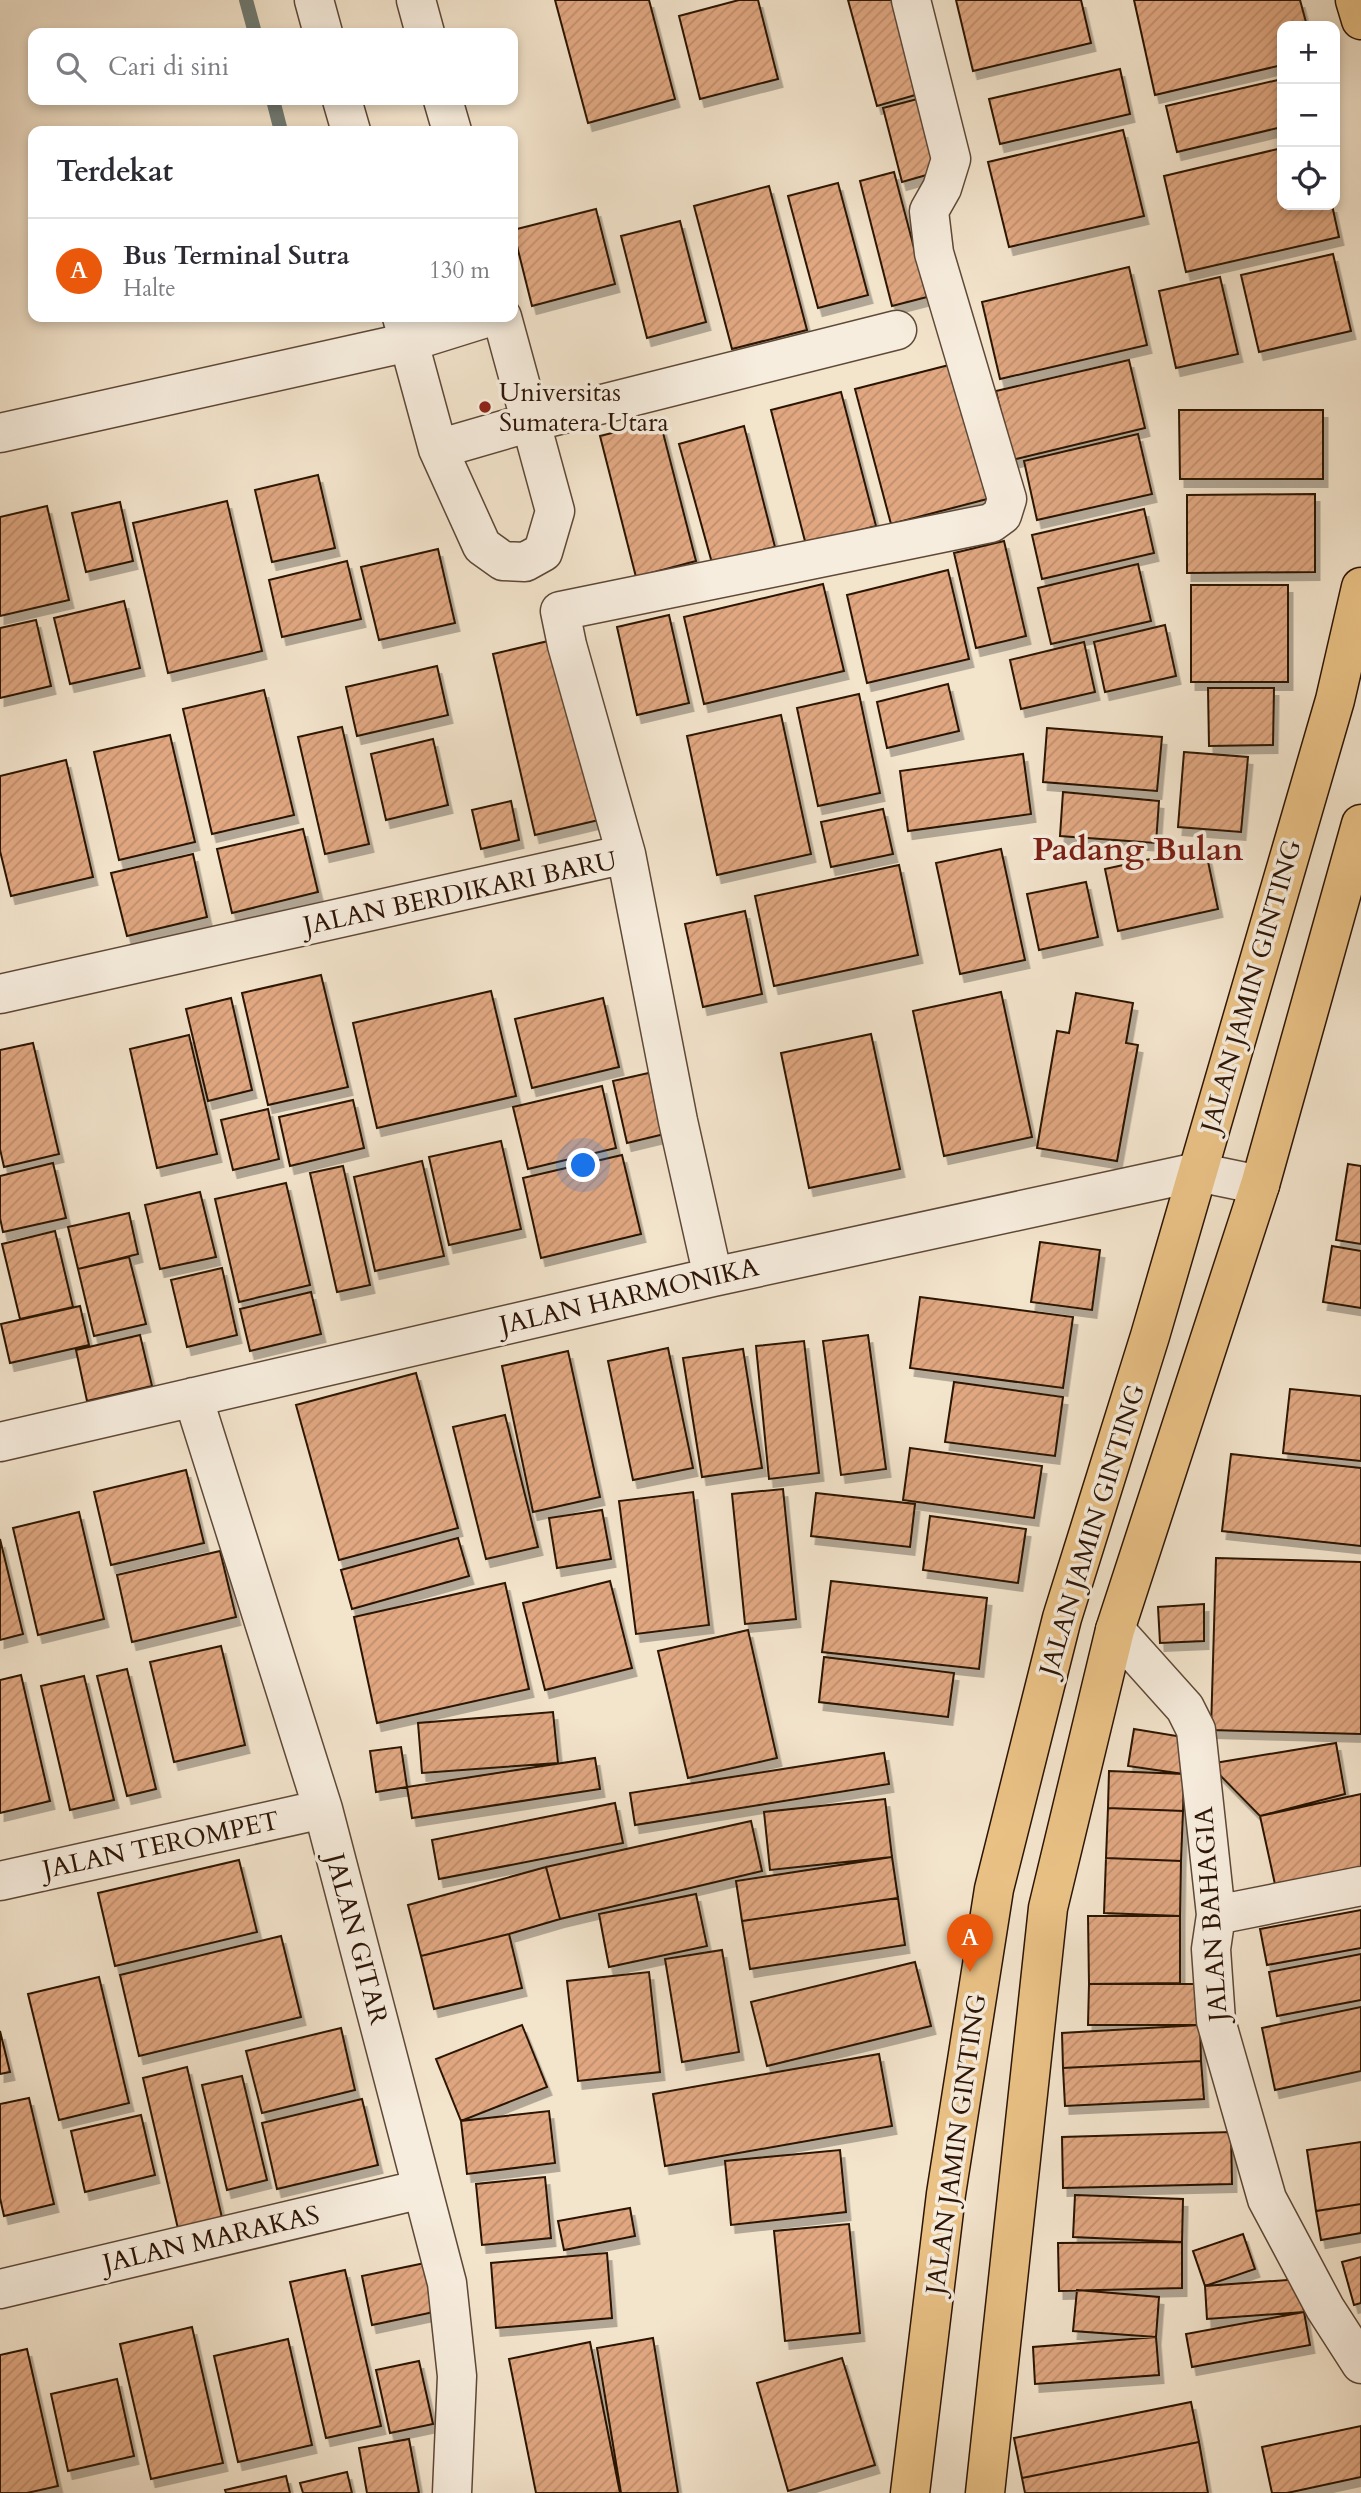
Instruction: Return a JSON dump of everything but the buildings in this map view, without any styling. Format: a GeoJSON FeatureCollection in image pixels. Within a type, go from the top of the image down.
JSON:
{"type":"FeatureCollection","features":[{"type":"Feature","properties":{"kind":"main road"},"geometry":{"type":"LineString","coordinates":[[1355,0],[1361,20]]}},
{"type":"Feature","properties":{"kind":"main road","name":"JALAN JAMIN GINTING"},"geometry":{"type":"LineString","coordinates":[[910,2493],[946,2194],[994,1889],[1062,1618],[1146,1349],[1335,700],[1361,587]]}},
{"type":"Feature","properties":{"kind":"main road","name":"JALAN JAMIN GINTING"},"geometry":{"type":"LineString","coordinates":[[985,2493],[1048,1908],[1115,1630],[1260,1185],[1361,824]]}},
{"type":"Feature","properties":{"kind":"street"},"geometry":{"type":"LineString","coordinates":[[314,0],[322,28]]}},
{"type":"Feature","properties":{"kind":"street"},"geometry":{"type":"LineString","coordinates":[[416,0],[424,28]]}},
{"type":"Feature","properties":{"kind":"street"},"geometry":{"type":"LineString","coordinates":[[626,854],[567,645],[560,611],[991,523],[1002,515],[1006,506],[1007,499],[934,253],[929,211],[942,188],[951,159],[911,0]]}},
{"type":"Feature","properties":{"kind":"street"},"geometry":{"type":"LineString","coordinates":[[343,105],[350,126]]}},
{"type":"Feature","properties":{"kind":"street"},"geometry":{"type":"LineString","coordinates":[[444,105],[451,126]]}},
{"type":"Feature","properties":{"kind":"street"},"geometry":{"type":"LineString","coordinates":[[0,433],[406,329],[454,322]]}},
{"type":"Feature","properties":{"kind":"street"},"geometry":{"type":"LineString","coordinates":[[406,329],[438,449],[482,546],[503,561],[525,562],[543,552],[555,511],[503,322]]}},
{"type":"Feature","properties":{"kind":"street"},"geometry":{"type":"LineString","coordinates":[[438,449],[531,422],[897,330]]}},
{"type":"Feature","properties":{"kind":"street","name":"JALAN BERDIKARI BARU"},"geometry":{"type":"LineString","coordinates":[[0,994],[626,854],[678,1121],[713,1276]]}},
{"type":"Feature","properties":{"kind":"street","name":"JALAN HARMONIKA"},"geometry":{"type":"LineString","coordinates":[[0,1442],[713,1276],[1197,1172],[1260,1185]]}},
{"type":"Feature","properties":{"kind":"street","name":"JALAN GITAR"},"geometry":{"type":"LineString","coordinates":[[192,1397],[323,1809],[447,2283],[457,2376],[452,2493]]}},
{"type":"Feature","properties":{"kind":"street","name":"JALAN BAHAGIA"},"geometry":{"type":"LineString","coordinates":[[1115,1630],[1185,1708],[1196,1730],[1216,1915],[1211,1950],[1216,2021],[1267,2199],[1325,2308],[1361,2364]]}},
{"type":"Feature","properties":{"kind":"street","name":"JALAN TEROMPET"},"geometry":{"type":"LineString","coordinates":[[0,1881],[323,1809]]}},
{"type":"Feature","properties":{"kind":"street"},"geometry":{"type":"LineString","coordinates":[[1216,1915],[1361,1886]]}},
{"type":"Feature","properties":{"kind":"street","name":"JALAN MARAKAS"},"geometry":{"type":"LineString","coordinates":[[0,2289],[422,2189]]}},
{"type":"Feature","properties":{"kind":"waterway"},"geometry":{"type":"LineString","coordinates":[[246,0],[254,28]]}},
{"type":"Feature","properties":{"kind":"waterway"},"geometry":{"type":"LineString","coordinates":[[274,105],[280,126]]}},
{"type":"Feature","properties":{"kind":"place","name":"Universitas Sumatera Utara"},"geometry":{"type":"Point","coordinates":[485,407]}},
{"type":"Feature","properties":{"kind":"place","name":"Bus Terminal Sutra"},"geometry":{"type":"Point","coordinates":[970,1972]}},
{"type":"Feature","properties":{"kind":"district","name":"Padang Bulan"},"geometry":{"type":"Point","coordinates":[1138,849]}}]}
